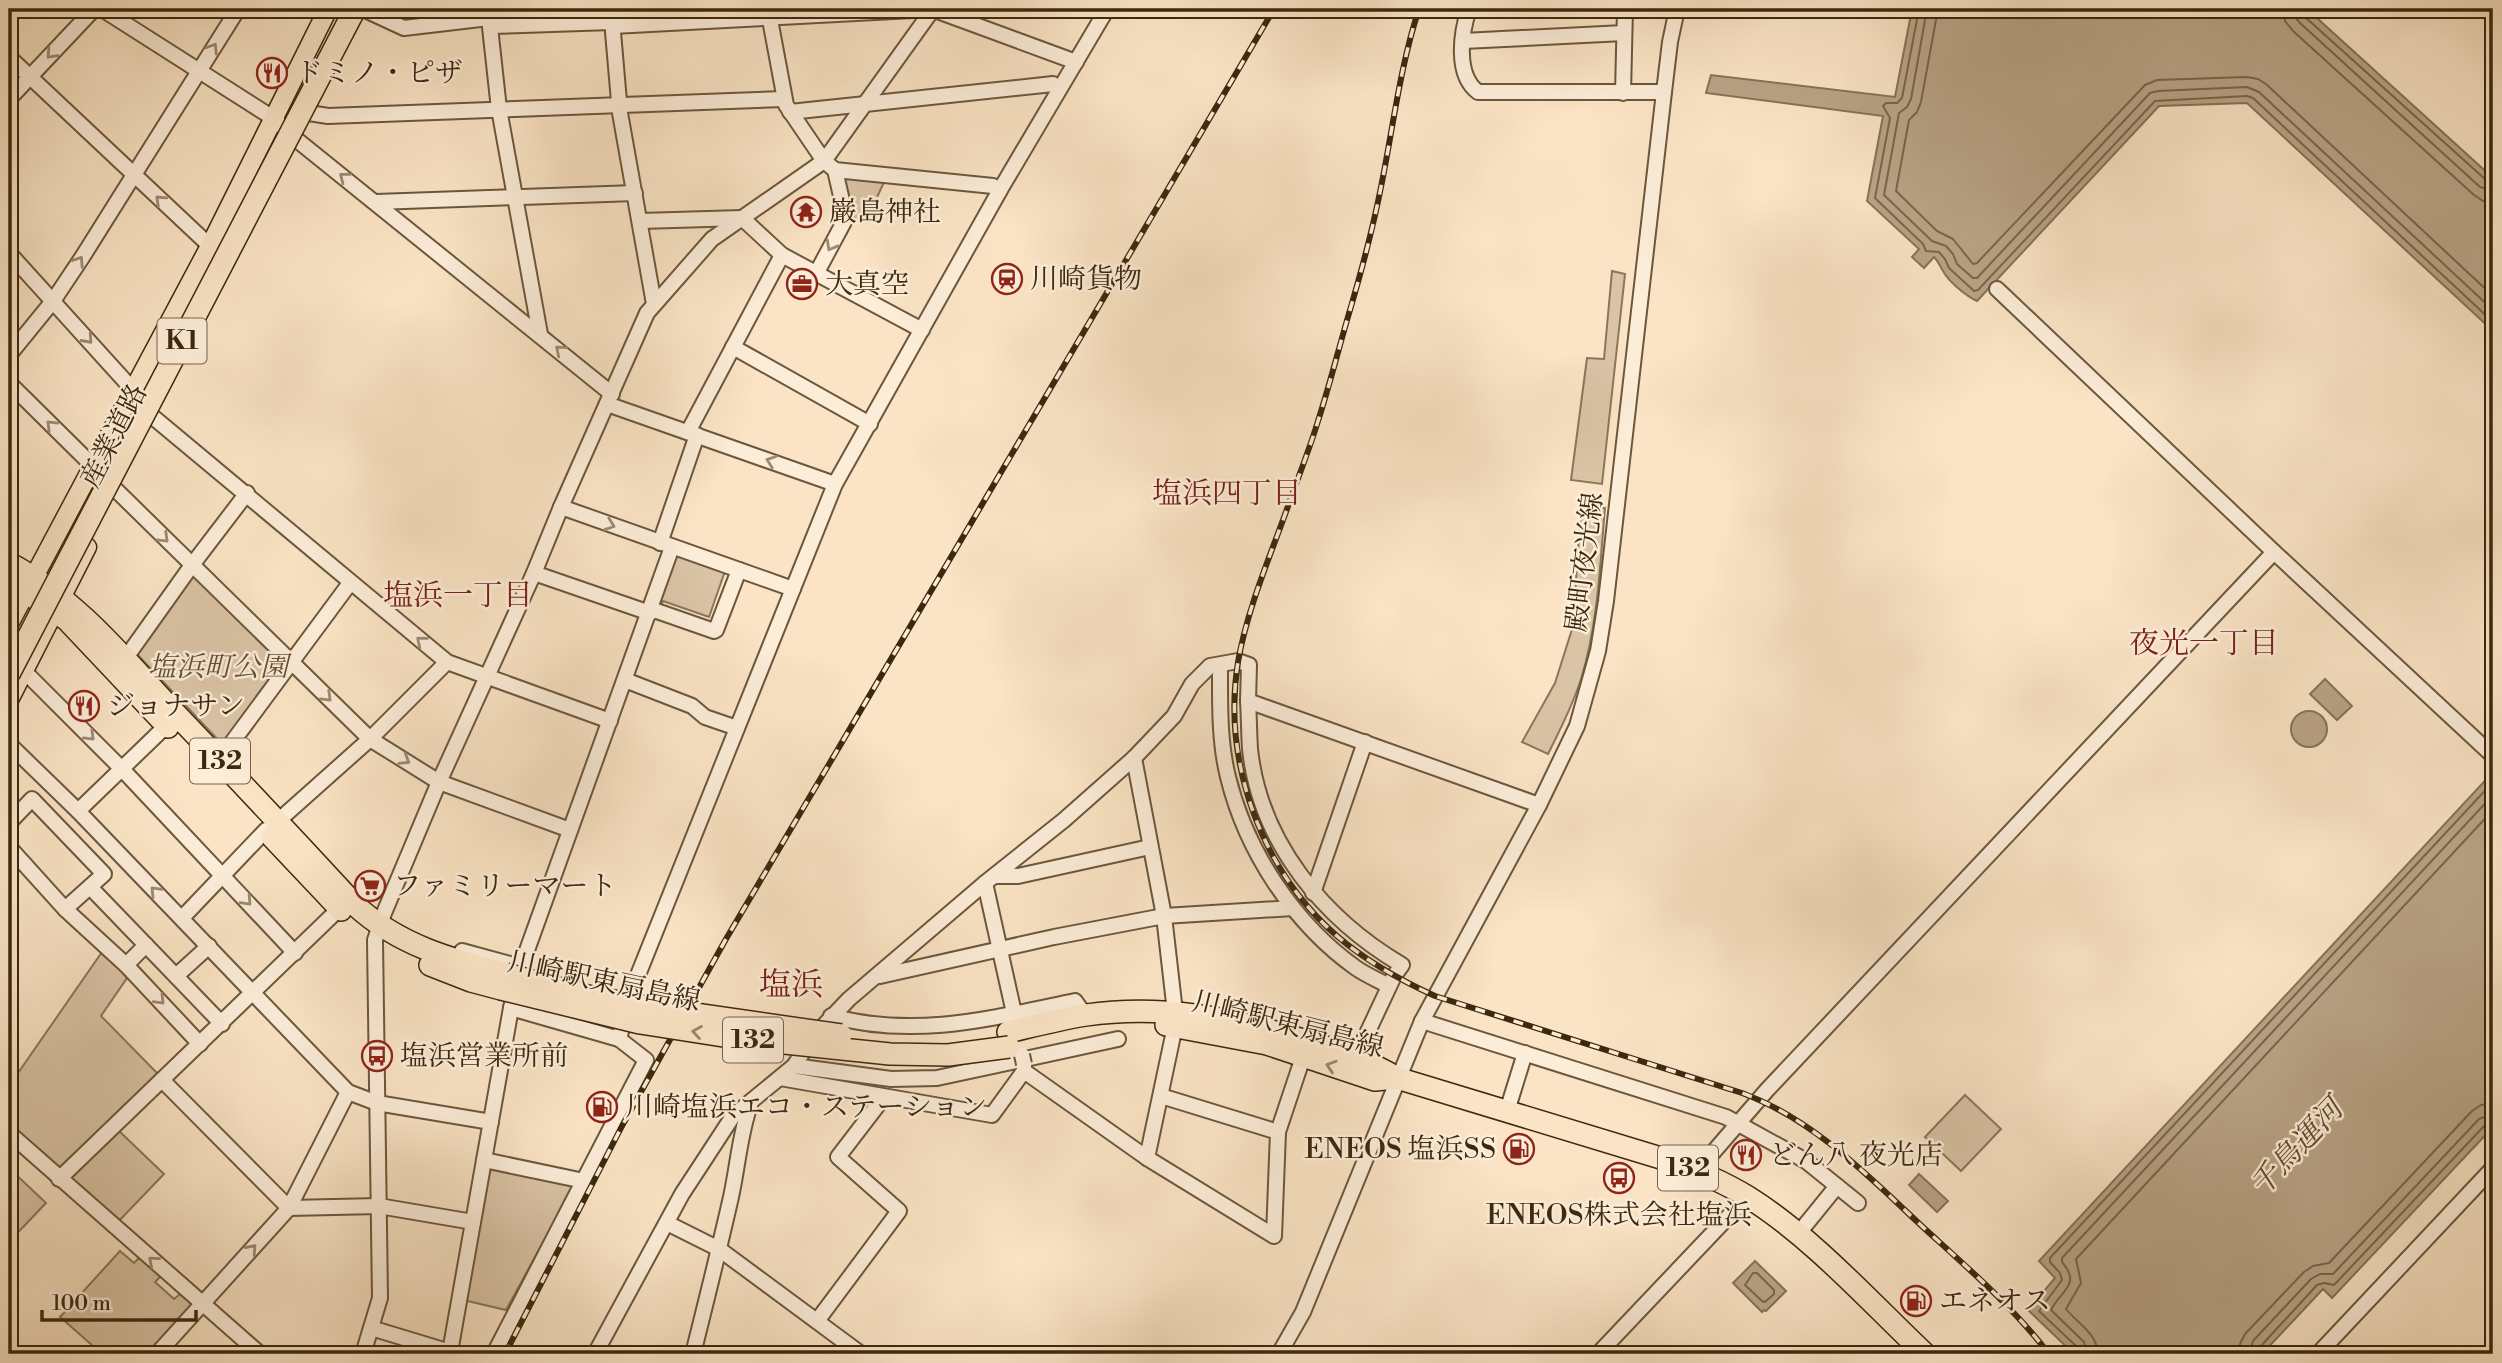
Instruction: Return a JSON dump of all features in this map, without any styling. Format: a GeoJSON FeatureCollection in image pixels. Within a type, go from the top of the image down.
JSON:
{"type":"FeatureCollection","features":[{"type":"Feature","properties":{"kind":"highway","name":"K1"},"geometry":{"type":"LineString","coordinates":[[9,648],[340,9]]}},
{"type":"Feature","properties":{"kind":"highway","name":"K1"},"geometry":{"type":"LineString","coordinates":[[17,673],[355,9]]}},
{"type":"Feature","properties":{"kind":"highway","name":"132"},"geometry":{"type":"LineString","coordinates":[[9,563],[23,584]]}},
{"type":"Feature","properties":{"kind":"highway","name":"川崎駅東扇島線"},"geometry":{"type":"LineString","coordinates":[[23,584],[58,604],[125,659],[219,760],[360,929],[377,933],[445,972],[510,984],[640,1023],[736,1038],[890,1055],[948,1055],[1017,1047],[1093,1028],[1146,1025],[1175,1019],[1224,1018],[1356,1057],[1397,1078],[1664,1158],[1698,1171],[1747,1197],[1798,1234],[1925,1354]]}},
{"type":"Feature","properties":{"kind":"highway","name":"川崎駅東扇島線"},"geometry":{"type":"LineString","coordinates":[[58,604],[67,620],[167,725],[355,905],[377,933]]}},
{"type":"Feature","properties":{"kind":"highway","name":"川崎駅東扇島線"},"geometry":{"type":"LineString","coordinates":[[1017,1047],[1086,1015],[1127,1012],[1175,1019],[1375,1080],[1397,1078]]}},
{"type":"Feature","properties":{"kind":"main road","name":"産業道路"},"geometry":{"type":"LineString","coordinates":[[9,624],[23,584],[134,391],[210,246],[328,9]]}},
{"type":"Feature","properties":{"kind":"main road","name":"産業道路"},"geometry":{"type":"LineString","coordinates":[[9,700],[17,673],[58,604],[363,9]]}},
{"type":"Feature","properties":{"kind":"street"},"geometry":{"type":"LineString","coordinates":[[9,99],[94,9]]}},
{"type":"Feature","properties":{"kind":"street"},"geometry":{"type":"LineString","coordinates":[[102,9],[273,118],[540,334],[610,399],[692,434],[835,484]]}},
{"type":"Feature","properties":{"kind":"street"},"geometry":{"type":"LineString","coordinates":[[9,355],[53,301],[238,9]]}},
{"type":"Feature","properties":{"kind":"street"},"geometry":{"type":"LineString","coordinates":[[363,9],[404,28],[489,18],[612,19],[933,9],[1076,62]]}},
{"type":"Feature","properties":{"kind":"street"},"geometry":{"type":"LineString","coordinates":[[363,1354],[380,1302],[377,933],[483,675],[534,573],[647,313],[704,247],[742,218],[830,166],[864,104],[933,9]]}},
{"type":"Feature","properties":{"kind":"street"},"geometry":{"type":"LineString","coordinates":[[619,1039],[632,990],[835,484],[1000,190],[1107,9]]}},
{"type":"Feature","properties":{"kind":"street"},"geometry":{"type":"LineString","coordinates":[[1469,9],[1463,29],[1464,72],[1470,86],[1478,92],[1664,92]]}},
{"type":"Feature","properties":{"kind":"street"},"geometry":{"type":"LineString","coordinates":[[1623,93],[1625,9]]}},
{"type":"Feature","properties":{"kind":"street","name":"殿町夜光線"},"geometry":{"type":"LineString","coordinates":[[1279,1354],[1303,1312],[1422,1021],[1539,805],[1577,726],[1598,651],[1606,601],[1664,92],[1678,9]]}},
{"type":"Feature","properties":{"kind":"street"},"geometry":{"type":"LineString","coordinates":[[769,14],[787,106],[830,166],[846,218],[816,274]]}},
{"type":"Feature","properties":{"kind":"street"},"geometry":{"type":"LineString","coordinates":[[489,18],[499,109],[540,334]]}},
{"type":"Feature","properties":{"kind":"street"},"geometry":{"type":"LineString","coordinates":[[612,19],[620,106],[654,304]]}},
{"type":"Feature","properties":{"kind":"street"},"geometry":{"type":"LineString","coordinates":[[1463,41],[1624,33]]}},
{"type":"Feature","properties":{"kind":"street"},"geometry":{"type":"LineString","coordinates":[[9,57],[210,246]]}},
{"type":"Feature","properties":{"kind":"street"},"geometry":{"type":"LineString","coordinates":[[309,113],[328,116],[620,106],[864,104],[1052,84],[1059,88]]}},
{"type":"Feature","properties":{"kind":"street"},"geometry":{"type":"LineString","coordinates":[[830,166],[993,186],[1000,190]]}},
{"type":"Feature","properties":{"kind":"street"},"geometry":{"type":"LineString","coordinates":[[376,202],[635,193]]}},
{"type":"Feature","properties":{"kind":"street"},"geometry":{"type":"LineString","coordinates":[[640,221],[742,218],[782,255],[922,331]]}},
{"type":"Feature","properties":{"kind":"street"},"geometry":{"type":"LineString","coordinates":[[9,253],[134,391]]}},
{"type":"Feature","properties":{"kind":"street"},"geometry":{"type":"LineString","coordinates":[[371,1328],[453,1353],[491,1122],[510,984],[651,611],[692,434],[733,347],[782,255]]}},
{"type":"Feature","properties":{"kind":"street"},"geometry":{"type":"LineString","coordinates":[[1997,289],[2490,753]]}},
{"type":"Feature","properties":{"kind":"street"},"geometry":{"type":"LineString","coordinates":[[733,347],[870,424]]}},
{"type":"Feature","properties":{"kind":"street"},"geometry":{"type":"LineString","coordinates":[[9,383],[93,466]]}},
{"type":"Feature","properties":{"kind":"street"},"geometry":{"type":"LineString","coordinates":[[153,416],[447,662],[610,721]]}},
{"type":"Feature","properties":{"kind":"street"},"geometry":{"type":"LineString","coordinates":[[116,490],[370,739],[439,782],[570,830]]}},
{"type":"Feature","properties":{"kind":"street"},"geometry":{"type":"LineString","coordinates":[[125,659],[247,493]]}},
{"type":"Feature","properties":{"kind":"street"},"geometry":{"type":"LineString","coordinates":[[561,507],[793,589]]}},
{"type":"Feature","properties":{"kind":"street"},"geometry":{"type":"LineString","coordinates":[[1698,1171],[1737,1124],[2274,552]]}},
{"type":"Feature","properties":{"kind":"street"},"geometry":{"type":"LineString","coordinates":[[534,573],[716,631],[739,570]]}},
{"type":"Feature","properties":{"kind":"street"},"geometry":{"type":"LineString","coordinates":[[219,760],[350,583]]}},
{"type":"Feature","properties":{"kind":"street"},"geometry":{"type":"LineString","coordinates":[[595,1354],[667,1223],[733,1115],[794,1066],[811,1038],[831,1016],[1134,758],[1174,716],[1192,684],[1210,666],[1238,661],[1249,665],[1250,750],[1261,799],[1283,848],[1313,893],[1349,930],[1402,965],[1389,986],[1356,1057]]}},
{"type":"Feature","properties":{"kind":"street"},"geometry":{"type":"LineString","coordinates":[[182,918],[272,826],[370,739],[447,662]]}},
{"type":"Feature","properties":{"kind":"street"},"geometry":{"type":"LineString","coordinates":[[1220,665],[1220,713],[1224,750],[1235,800],[1250,838],[1293,908],[1330,948],[1358,970],[1389,986]]}},
{"type":"Feature","properties":{"kind":"street"},"geometry":{"type":"LineString","coordinates":[[17,673],[122,769],[295,953]]}},
{"type":"Feature","properties":{"kind":"street"},"geometry":{"type":"LineString","coordinates":[[625,681],[692,706],[705,717],[737,728]]}},
{"type":"Feature","properties":{"kind":"street"},"geometry":{"type":"LineString","coordinates":[[1248,701],[1539,805]]}},
{"type":"Feature","properties":{"kind":"street"},"geometry":{"type":"LineString","coordinates":[[64,832],[167,725]]}},
{"type":"Feature","properties":{"kind":"street"},"geometry":{"type":"LineString","coordinates":[[1313,893],[1365,742]]}},
{"type":"Feature","properties":{"kind":"street"},"geometry":{"type":"LineString","coordinates":[[9,744],[80,813],[348,1092],[377,1103],[491,1122]]}},
{"type":"Feature","properties":{"kind":"street"},"geometry":{"type":"LineString","coordinates":[[1134,758],[1164,916],[1175,1019],[1147,1158]]}},
{"type":"Feature","properties":{"kind":"street"},"geometry":{"type":"LineString","coordinates":[[9,823],[33,799],[104,874],[65,909]]}},
{"type":"Feature","properties":{"kind":"street"},"geometry":{"type":"LineString","coordinates":[[9,847],[65,909],[126,965],[201,1044]]}},
{"type":"Feature","properties":{"kind":"street"},"geometry":{"type":"LineString","coordinates":[[990,879],[1018,876],[1150,848]]}},
{"type":"Feature","properties":{"kind":"street"},"geometry":{"type":"LineString","coordinates":[[780,1078],[992,1115],[1017,1047],[990,879]]}},
{"type":"Feature","properties":{"kind":"street"},"geometry":{"type":"LineString","coordinates":[[90,887],[222,1024]]}},
{"type":"Feature","properties":{"kind":"street"},"geometry":{"type":"LineString","coordinates":[[59,1179],[340,908]]}},
{"type":"Feature","properties":{"kind":"street"},"geometry":{"type":"LineString","coordinates":[[875,977],[1164,916],[1293,908]]}},
{"type":"Feature","properties":{"kind":"street"},"geometry":{"type":"LineString","coordinates":[[377,933],[394,923],[426,940],[453,949],[510,984],[619,1039],[646,1060],[494,1354]]}},
{"type":"Feature","properties":{"kind":"street"},"geometry":{"type":"LineString","coordinates":[[126,965],[146,945]]}},
{"type":"Feature","properties":{"kind":"street"},"geometry":{"type":"LineString","coordinates":[[176,976],[209,946]]}},
{"type":"Feature","properties":{"kind":"street"},"geometry":{"type":"LineString","coordinates":[[831,1016],[873,1024],[941,1026],[979,1022],[1017,1047],[1147,1158],[1274,1236],[1278,1132],[1303,1056]]}},
{"type":"Feature","properties":{"kind":"street"},"geometry":{"type":"LineString","coordinates":[[1422,1021],[1727,1117],[1805,1161],[1858,1203]]}},
{"type":"Feature","properties":{"kind":"street"},"geometry":{"type":"LineString","coordinates":[[794,1066],[891,1079],[937,1078],[1118,1039]]}},
{"type":"Feature","properties":{"kind":"street"},"geometry":{"type":"LineString","coordinates":[[1507,1111],[1525,1053]]}},
{"type":"Feature","properties":{"kind":"street"},"geometry":{"type":"LineString","coordinates":[[163,1081],[289,1208],[379,1206],[473,1222]]}},
{"type":"Feature","properties":{"kind":"street"},"geometry":{"type":"LineString","coordinates":[[158,1354],[289,1208],[348,1092]]}},
{"type":"Feature","properties":{"kind":"street"},"geometry":{"type":"LineString","coordinates":[[1161,1096],[1278,1132]]}},
{"type":"Feature","properties":{"kind":"street"},"geometry":{"type":"LineString","coordinates":[[817,1321],[899,1211],[838,1157],[884,1097]]}},
{"type":"Feature","properties":{"kind":"street"},"geometry":{"type":"LineString","coordinates":[[693,1354],[741,1151],[744,1121],[752,1101]]}},
{"type":"Feature","properties":{"kind":"street"},"geometry":{"type":"LineString","coordinates":[[9,1133],[260,1354]]}},
{"type":"Feature","properties":{"kind":"street"},"geometry":{"type":"LineString","coordinates":[[484,1160],[584,1181]]}},
{"type":"Feature","properties":{"kind":"street"},"geometry":{"type":"LineString","coordinates":[[2318,1354],[2493,1168]]}},
{"type":"Feature","properties":{"kind":"street"},"geometry":{"type":"LineString","coordinates":[[1798,1234],[1838,1186]]}},
{"type":"Feature","properties":{"kind":"street"},"geometry":{"type":"LineString","coordinates":[[1598,1354],[1747,1197]]}},
{"type":"Feature","properties":{"kind":"street"},"geometry":{"type":"LineString","coordinates":[[667,1223],[719,1248],[861,1354]]}},
{"type":"Feature","properties":{"kind":"green space"},"geometry":{"type":"Polygon","coordinates":[[[842,174],[885,180],[868,217],[852,222],[842,174]]]}},
{"type":"Feature","properties":{"kind":"green space"},"geometry":{"type":"Polygon","coordinates":[[[1612,271],[1625,274],[1602,484],[1571,480],[1587,358],[1604,359],[1612,271]]]}},
{"type":"Feature","properties":{"kind":"green space"},"geometry":{"type":"Polygon","coordinates":[[[1581,504],[1605,508],[1595,616],[1578,689],[1548,754],[1522,742],[1555,683],[1573,626],[1581,504]]]}},
{"type":"Feature","properties":{"kind":"green space"},"geometry":{"type":"Polygon","coordinates":[[[680,552],[726,568],[709,617],[663,601],[660,608],[658,607],[673,555],[680,552]]]}},
{"type":"Feature","properties":{"kind":"green space","name":"塩浜町公園"},"geometry":{"type":"Polygon","coordinates":[[[191,575],[197,575],[283,663],[223,745],[135,652],[191,575]]]}},
{"type":"Feature","properties":{"kind":"green space"},"geometry":{"type":"Polygon","coordinates":[[[102,952],[128,974],[101,1016],[158,1074],[63,1169],[59,1169],[9,1125],[9,1086],[102,952]]]}},
{"type":"Feature","properties":{"kind":"green space"},"geometry":{"type":"Polygon","coordinates":[[[1965,1095],[2001,1129],[1961,1171],[1925,1137],[1965,1095]]]}},
{"type":"Feature","properties":{"kind":"green space"},"geometry":{"type":"Polygon","coordinates":[[[118,1130],[164,1174],[119,1221],[71,1180],[71,1174],[118,1130]]]}},
{"type":"Feature","properties":{"kind":"green space"},"geometry":{"type":"Polygon","coordinates":[[[9,1168],[46,1203],[9,1242],[9,1168]]]}},
{"type":"Feature","properties":{"kind":"green space"},"geometry":{"type":"Polygon","coordinates":[[[492,1169],[572,1183],[573,1188],[506,1310],[463,1300],[486,1171],[492,1169]]]}},
{"type":"Feature","properties":{"kind":"green space"},"geometry":{"type":"Polygon","coordinates":[[[120,1251],[134,1263],[140,1257],[161,1276],[155,1282],[174,1299],[180,1294],[193,1305],[147,1354],[102,1354],[60,1317],[120,1251]]]}},
{"type":"Feature","properties":{"kind":"water"},"geometry":{"type":"Polygon","coordinates":[[[1912,9],[2307,9],[2493,178],[2493,331],[2247,103],[2159,106],[1977,301],[1973,299],[1949,280],[1934,257],[1924,268],[1912,257],[1919,249],[1867,201],[1883,116],[1706,93],[1711,75],[1895,97],[1912,9]]]}},
{"type":"Feature","properties":{"kind":"water"},"geometry":{"type":"Polygon","coordinates":[[[2325,679],[2352,706],[2337,720],[2310,694],[2325,679]]]}},
{"type":"Feature","properties":{"kind":"water"},"geometry":{"type":"Polygon","coordinates":[[[2309,711],[2321,717],[2327,729],[2321,741],[2309,747],[2297,741],[2291,729],[2297,717],[2309,711]]]}},
{"type":"Feature","properties":{"kind":"water","name":"千鳥運河"},"geometry":{"type":"Polygon","coordinates":[[[2493,772],[2493,1127],[2332,1298],[2323,1289],[2262,1354],[2074,1354],[2028,1310],[2055,1278],[2039,1261],[2493,772]]]}},
{"type":"Feature","properties":{"kind":"water"},"geometry":{"type":"Polygon","coordinates":[[[1919,1174],[1948,1201],[1937,1212],[1909,1185],[1919,1174]]]}},
{"type":"Feature","properties":{"kind":"water"},"geometry":{"type":"Polygon","coordinates":[[[1755,1261],[1786,1291],[1762,1312],[1733,1283],[1755,1261]]]}},
{"type":"Feature","properties":{"kind":"railway"},"geometry":{"type":"LineString","coordinates":[[505,1354],[622,1126],[726,939],[1274,9]]}},
{"type":"Feature","properties":{"kind":"railway"},"geometry":{"type":"LineString","coordinates":[[1419,9],[1397,97],[1378,202],[1359,279],[1327,393],[1253,604],[1238,662],[1236,737],[1242,775],[1268,846],[1287,879],[1310,909],[1337,936],[1372,962],[1409,983],[1435,996],[1742,1093],[1794,1118],[1840,1152],[1990,1289],[2021,1320],[2049,1354]]}},
{"type":"Feature","properties":{"kind":"place","name":"ドミノ・ピザ"},"geometry":{"type":"Point","coordinates":[272,73]}},
{"type":"Feature","properties":{"kind":"place","name":"巌島神社"},"geometry":{"type":"Point","coordinates":[806,212]}},
{"type":"Feature","properties":{"kind":"place","name":"川崎貨物"},"geometry":{"type":"Point","coordinates":[1007,279]}},
{"type":"Feature","properties":{"kind":"place","name":"大真空"},"geometry":{"type":"Point","coordinates":[802,284]}},
{"type":"Feature","properties":{"kind":"place","name":"ジョナサン"},"geometry":{"type":"Point","coordinates":[84,706]}},
{"type":"Feature","properties":{"kind":"place","name":"ファミリーマート"},"geometry":{"type":"Point","coordinates":[370,886]}},
{"type":"Feature","properties":{"kind":"place","name":"塩浜営業所前"},"geometry":{"type":"Point","coordinates":[377,1056]}},
{"type":"Feature","properties":{"kind":"place","name":"川崎塩浜エコ・ステーション"},"geometry":{"type":"Point","coordinates":[602,1107]}},
{"type":"Feature","properties":{"kind":"place","name":"ENEOS 塩浜SS"},"geometry":{"type":"Point","coordinates":[1519,1149]}},
{"type":"Feature","properties":{"kind":"place","name":"どん八 夜光店"},"geometry":{"type":"Point","coordinates":[1746,1155]}},
{"type":"Feature","properties":{"kind":"place","name":"ENEOS株式会社塩浜"},"geometry":{"type":"Point","coordinates":[1619,1178]}},
{"type":"Feature","properties":{"kind":"place","name":"エネオス"},"geometry":{"type":"Point","coordinates":[1916,1301]}},
{"type":"Feature","properties":{"kind":"district","name":"塩浜四丁目"},"geometry":{"type":"Point","coordinates":[1227,494]}},
{"type":"Feature","properties":{"kind":"district","name":"塩浜一丁目"},"geometry":{"type":"Point","coordinates":[458,596]}},
{"type":"Feature","properties":{"kind":"district","name":"夜光一丁目"},"geometry":{"type":"Point","coordinates":[2204,644]}},
{"type":"Feature","properties":{"kind":"district","name":"塩浜"},"geometry":{"type":"Point","coordinates":[791,985]}}]}
